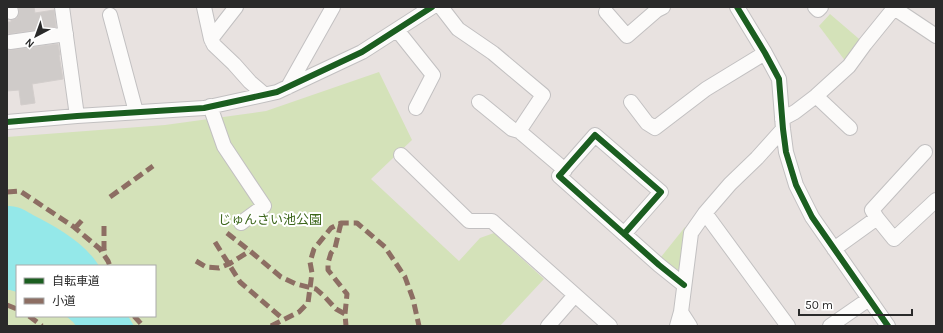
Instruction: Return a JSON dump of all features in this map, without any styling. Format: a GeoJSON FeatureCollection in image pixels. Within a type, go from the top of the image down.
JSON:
{"type":"FeatureCollection","features":[{"type":"Feature","properties":{"kind":"street"},"geometry":{"type":"LineString","coordinates":[[62,7],[77,116]]}},
{"type":"Feature","properties":{"kind":"street"},"geometry":{"type":"LineString","coordinates":[[204,7],[211,39],[214,45],[250,82],[264,94]]}},
{"type":"Feature","properties":{"kind":"street"},"geometry":{"type":"LineString","coordinates":[[211,39],[236,7]]}},
{"type":"Feature","properties":{"kind":"street"},"geometry":{"type":"LineString","coordinates":[[288,87],[333,7]]}},
{"type":"Feature","properties":{"kind":"street"},"geometry":{"type":"LineString","coordinates":[[7,122],[204,108],[277,92],[362,52],[432,7]]}},
{"type":"Feature","properties":{"kind":"street"},"geometry":{"type":"LineString","coordinates":[[441,7],[458,29],[493,53],[543,95],[519,131]]}},
{"type":"Feature","properties":{"kind":"street"},"geometry":{"type":"LineString","coordinates":[[606,12],[627,36],[657,10],[663,7]]}},
{"type":"Feature","properties":{"kind":"street"},"geometry":{"type":"LineString","coordinates":[[737,7],[779,79],[782,124],[786,152],[796,185],[812,217],[888,326]]}},
{"type":"Feature","properties":{"kind":"street"},"geometry":{"type":"LineString","coordinates":[[815,7],[818,10],[820,7]]}},
{"type":"Feature","properties":{"kind":"street"},"geometry":{"type":"LineString","coordinates":[[676,326],[681,312],[691,233],[705,213],[730,184],[757,158],[782,124],[849,66],[894,7],[936,36]]}},
{"type":"Feature","properties":{"kind":"street"},"geometry":{"type":"LineString","coordinates":[[110,15],[136,112]]}},
{"type":"Feature","properties":{"kind":"street"},"geometry":{"type":"LineString","coordinates":[[396,30],[433,75],[416,108]]}},
{"type":"Feature","properties":{"kind":"street"},"geometry":{"type":"LineString","coordinates":[[10,42],[66,34]]}},
{"type":"Feature","properties":{"kind":"street"},"geometry":{"type":"LineString","coordinates":[[631,102],[647,124],[655,128],[706,89],[764,54]]}},
{"type":"Feature","properties":{"kind":"street"},"geometry":{"type":"LineString","coordinates":[[816,96],[850,128]]}},
{"type":"Feature","properties":{"kind":"street"},"geometry":{"type":"LineString","coordinates":[[479,102],[512,129],[519,131],[565,170]]}},
{"type":"Feature","properties":{"kind":"street"},"geometry":{"type":"LineString","coordinates":[[210,106],[224,146],[264,206],[241,223]]}},
{"type":"Feature","properties":{"kind":"street"},"geometry":{"type":"LineString","coordinates":[[624,234],[661,192],[595,135],[559,176],[624,234],[659,265],[684,285]]}},
{"type":"Feature","properties":{"kind":"street"},"geometry":{"type":"LineString","coordinates":[[925,152],[872,210],[894,239],[936,200]]}},
{"type":"Feature","properties":{"kind":"street"},"geometry":{"type":"LineString","coordinates":[[401,155],[469,221],[492,221],[610,326]]}},
{"type":"Feature","properties":{"kind":"street"},"geometry":{"type":"LineString","coordinates":[[705,213],[788,326]]}},
{"type":"Feature","properties":{"kind":"street"},"geometry":{"type":"LineString","coordinates":[[834,249],[877,218]]}},
{"type":"Feature","properties":{"kind":"street"},"geometry":{"type":"LineString","coordinates":[[548,326],[575,295]]}},
{"type":"Feature","properties":{"kind":"street"},"geometry":{"type":"LineString","coordinates":[[830,326],[869,299]]}},
{"type":"Feature","properties":{"kind":"street"},"geometry":{"type":"LineString","coordinates":[[681,312],[690,326]]}},
{"type":"Feature","properties":{"kind":"green space"},"geometry":{"type":"Polygon","coordinates":[[[830,14],[865,44],[849,66],[819,26],[830,14]]]}},
{"type":"Feature","properties":{"kind":"green space","name":"じゅんさい池公園"},"geometry":{"type":"Polygon","coordinates":[[[379,72],[412,140],[371,179],[459,261],[480,238],[494,233],[544,279],[500,326],[7,326],[7,137],[165,125],[266,111],[379,72]]]}},
{"type":"Feature","properties":{"kind":"green space"},"geometry":{"type":"Polygon","coordinates":[[[685,227],[688,231],[683,268],[677,270],[661,257],[685,227]]]}},
{"type":"Feature","properties":{"kind":"water"},"geometry":{"type":"Polygon","coordinates":[[[7,206],[14,206],[23,209],[61,230],[86,250],[98,265],[16,265],[16,292],[7,290],[7,206]]]}},
{"type":"Feature","properties":{"kind":"water"},"geometry":{"type":"Polygon","coordinates":[[[67,317],[129,317],[134,326],[76,326],[67,317]]]}},
{"type":"Feature","properties":{"kind":"building"},"geometry":{"type":"Polygon","coordinates":[[[19,7],[34,7],[35,13],[54,10],[56,27],[7,34],[7,22],[11,22],[11,20],[17,18],[19,7]]]}},
{"type":"Feature","properties":{"kind":"building"},"geometry":{"type":"Polygon","coordinates":[[[58,44],[63,79],[32,84],[35,103],[21,105],[19,90],[7,91],[7,50],[58,44]]]}},
{"type":"Feature","properties":{"kind":"marked path"},"geometry":{"type":"LineString","coordinates":[[110,197],[153,166]]}},
{"type":"Feature","properties":{"kind":"marked path"},"geometry":{"type":"LineString","coordinates":[[7,192],[20,191],[74,227],[100,249],[110,265]]}},
{"type":"Feature","properties":{"kind":"marked path"},"geometry":{"type":"LineString","coordinates":[[75,228],[84,218]]}},
{"type":"Feature","properties":{"kind":"marked path"},"geometry":{"type":"LineString","coordinates":[[341,223],[335,248],[331,253],[328,263],[328,270],[347,294],[345,314],[346,326]]}},
{"type":"Feature","properties":{"kind":"marked path"},"geometry":{"type":"LineString","coordinates":[[271,326],[299,312],[308,303],[312,273],[310,262],[314,249],[331,228],[341,223],[357,223],[385,247],[405,277],[413,299],[419,326]]}},
{"type":"Feature","properties":{"kind":"marked path"},"geometry":{"type":"LineString","coordinates":[[104,226],[105,253]]}},
{"type":"Feature","properties":{"kind":"marked path"},"geometry":{"type":"LineString","coordinates":[[227,233],[281,277],[296,284],[316,289],[336,309],[345,314]]}},
{"type":"Feature","properties":{"kind":"marked path"},"geometry":{"type":"LineString","coordinates":[[215,242],[240,282],[283,319]]}},
{"type":"Feature","properties":{"kind":"marked path"},"geometry":{"type":"LineString","coordinates":[[196,261],[206,267],[219,268],[229,264],[250,251]]}},
{"type":"Feature","properties":{"kind":"marked path"},"geometry":{"type":"LineString","coordinates":[[7,305],[16,309]]}},
{"type":"Feature","properties":{"kind":"marked path"},"geometry":{"type":"LineString","coordinates":[[30,317],[42,326]]}},
{"type":"Feature","properties":{"kind":"marked path"},"geometry":{"type":"LineString","coordinates":[[135,317],[143,326]]}},
{"type":"Feature","properties":{"kind":"cycle path"},"geometry":{"type":"LineString","coordinates":[[7,122],[204,108],[277,92],[362,52],[432,7]]}},
{"type":"Feature","properties":{"kind":"cycle path"},"geometry":{"type":"LineString","coordinates":[[737,7],[779,79],[786,152],[796,185],[812,217],[888,326]]}},
{"type":"Feature","properties":{"kind":"cycle path"},"geometry":{"type":"LineString","coordinates":[[624,234],[661,192],[595,135],[559,176],[659,265],[684,285]]}}]}
